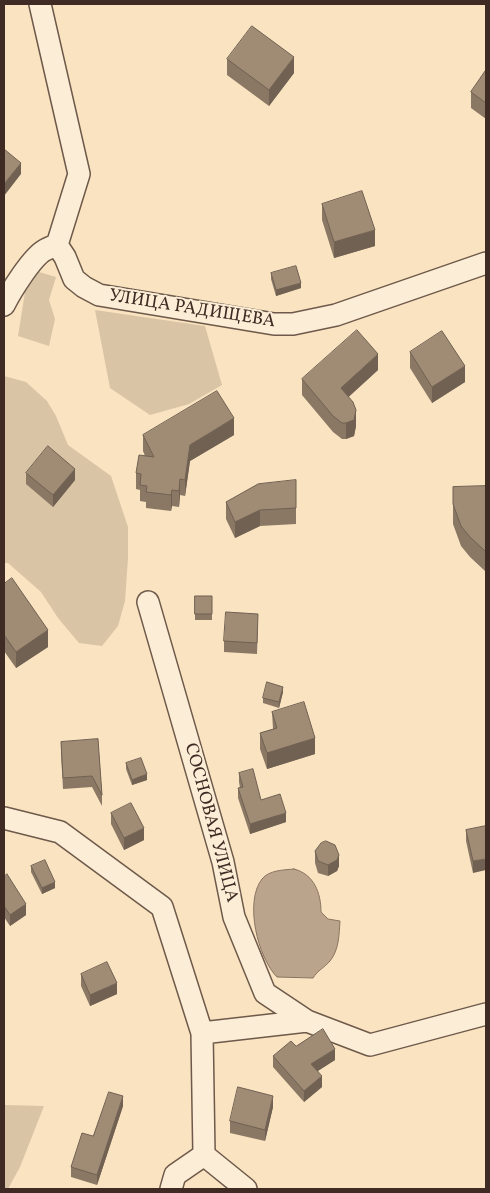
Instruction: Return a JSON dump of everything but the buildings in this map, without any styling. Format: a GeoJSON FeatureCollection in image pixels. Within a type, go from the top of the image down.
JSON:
{"type":"FeatureCollection","features":[{"type":"Feature","properties":{"kind":"street"},"geometry":{"type":"LineString","coordinates":[[4,305],[11,291],[36,258],[44,250],[57,245],[79,174],[40,4]]}},
{"type":"Feature","properties":{"kind":"street","name":"УЛИЦА РАДИЩЕВА"},"geometry":{"type":"LineString","coordinates":[[57,245],[74,279],[84,288],[98,295],[274,324],[293,324],[336,315],[486,263]]}},
{"type":"Feature","properties":{"kind":"street","name":"СОСНОВАЯ УЛИЦА"},"geometry":{"type":"LineString","coordinates":[[148,602],[223,862],[234,917],[265,992],[307,1021]]}},
{"type":"Feature","properties":{"kind":"street"},"geometry":{"type":"LineString","coordinates":[[4,818],[60,832],[162,907],[202,1033],[204,1155]]}},
{"type":"Feature","properties":{"kind":"street"},"geometry":{"type":"LineString","coordinates":[[202,1033],[307,1021],[370,1045],[486,1014]]}},
{"type":"Feature","properties":{"kind":"street"},"geometry":{"type":"LineString","coordinates":[[172,1189],[175,1176],[204,1155]]}},
{"type":"Feature","properties":{"kind":"street"},"geometry":{"type":"LineString","coordinates":[[204,1155],[246,1189]]}},
{"type":"Feature","properties":{"kind":"shaded area"},"geometry":{"type":"Polygon","coordinates":[[[39,272],[56,277],[49,300],[55,319],[49,346],[18,336],[25,292],[39,272]]]}},
{"type":"Feature","properties":{"kind":"shaded area"},"geometry":{"type":"Polygon","coordinates":[[[95,310],[205,326],[222,385],[189,404],[150,415],[110,388],[95,310]]]}},
{"type":"Feature","properties":{"kind":"shaded area"},"geometry":{"type":"Polygon","coordinates":[[[4,376],[26,382],[47,401],[56,416],[68,445],[111,476],[128,527],[128,558],[125,601],[118,626],[102,646],[79,643],[58,618],[41,592],[8,563],[4,563],[4,376]]]}},
{"type":"Feature","properties":{"kind":"shaded area"},"geometry":{"type":"Polygon","coordinates":[[[294,869],[307,875],[315,885],[320,898],[321,912],[328,919],[340,921],[338,942],[333,957],[313,978],[277,977],[264,957],[256,930],[254,901],[262,879],[273,872],[294,869]]]}},
{"type":"Feature","properties":{"kind":"shaded area"},"geometry":{"type":"Polygon","coordinates":[[[4,1105],[44,1106],[20,1167],[8,1189],[4,1189],[4,1105]]]}}]}
